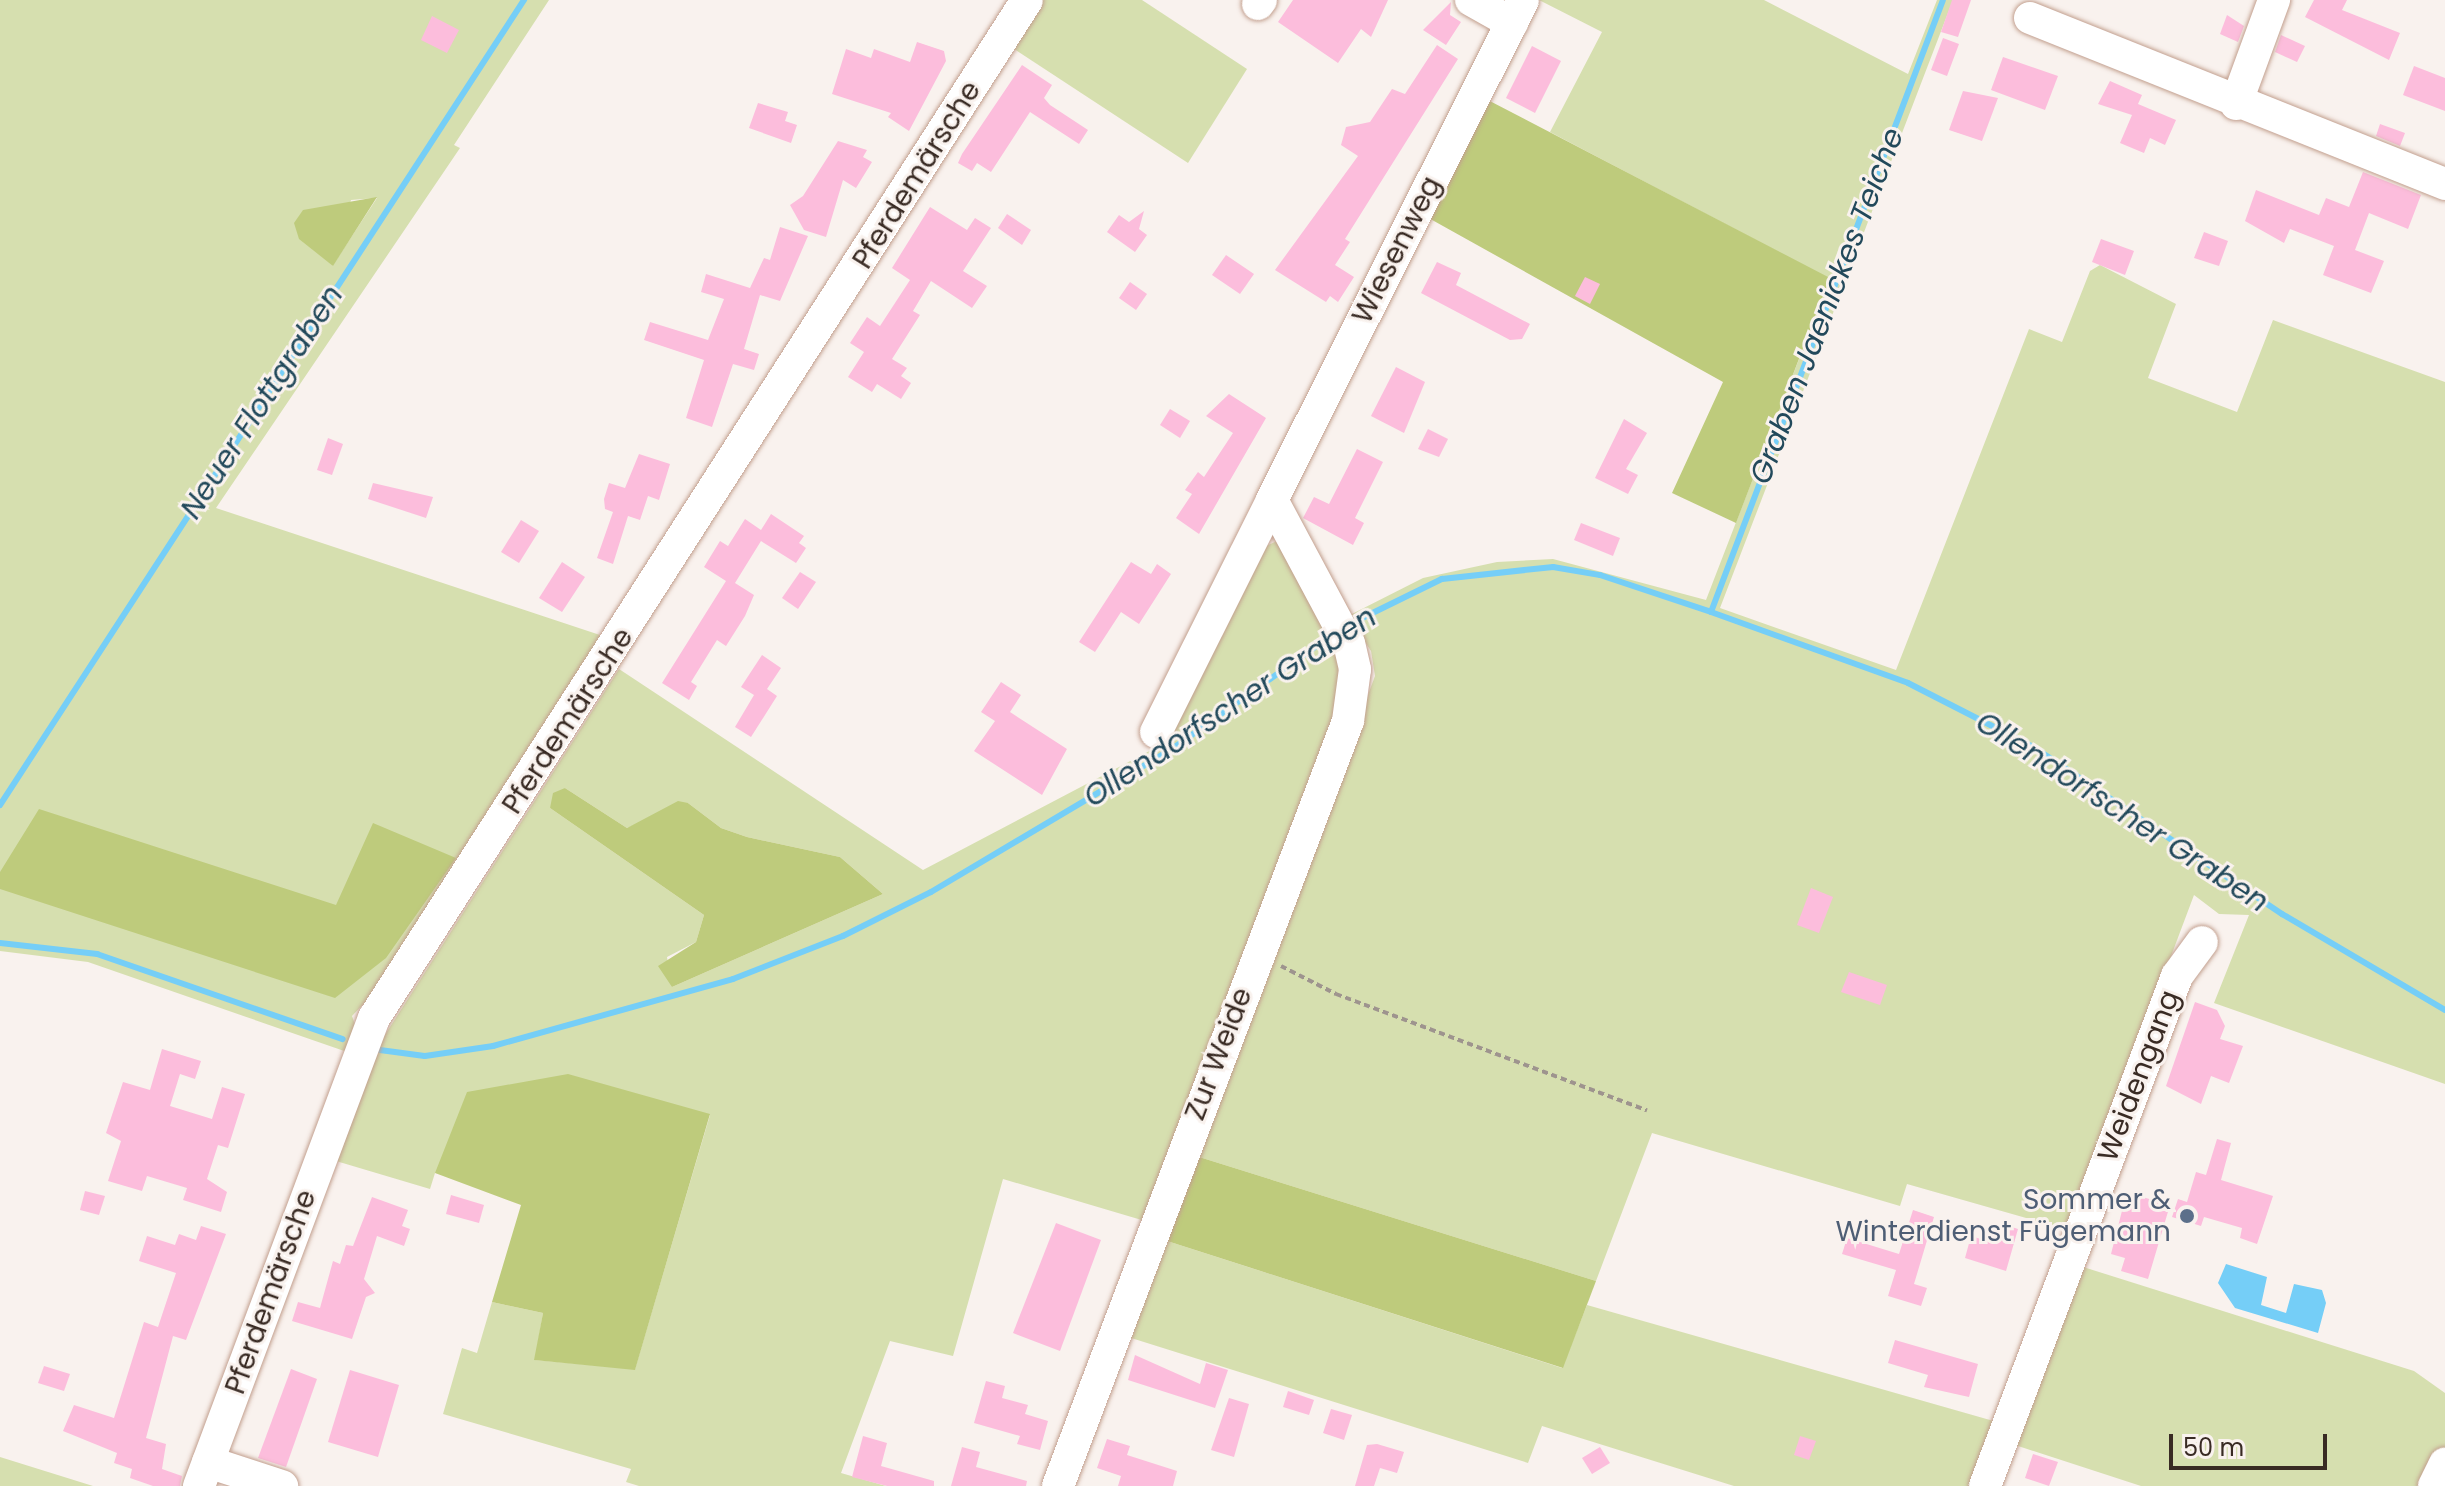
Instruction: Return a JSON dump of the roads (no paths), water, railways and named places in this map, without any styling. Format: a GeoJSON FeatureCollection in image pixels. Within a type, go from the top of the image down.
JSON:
{"type":"FeatureCollection","features":[{"type":"Feature","properties":{"kind":"street","name":"Pferdemärsche"},"geometry":{"type":"LineString","coordinates":[[203,1474],[374,1018],[1027,0]]}},
{"type":"Feature","properties":{"kind":"street"},"geometry":{"type":"LineString","coordinates":[[1471,0],[1517,12]]}},
{"type":"Feature","properties":{"kind":"street"},"geometry":{"type":"LineString","coordinates":[[2236,104],[2274,0]]}},
{"type":"Feature","properties":{"kind":"street","name":"Wiesenweg"},"geometry":{"type":"LineString","coordinates":[[1156,732],[1517,12]]}},
{"type":"Feature","properties":{"kind":"street"},"geometry":{"type":"LineString","coordinates":[[2030,18],[2236,104],[2445,184]]}},
{"type":"Feature","properties":{"kind":"street","name":"Zur Weide"},"geometry":{"type":"LineString","coordinates":[[1058,1486],[1257,954],[1348,721],[1355,669],[1342,633],[1272,500]]}},
{"type":"Feature","properties":{"kind":"street","name":"Weidengang"},"geometry":{"type":"LineString","coordinates":[[1985,1486],[2177,976],[2202,942]]}},
{"type":"Feature","properties":{"kind":"street"},"geometry":{"type":"LineString","coordinates":[[2434,1486],[2445,1463]]}},
{"type":"Feature","properties":{"kind":"street"},"geometry":{"type":"LineString","coordinates":[[203,1474],[282,1486]]}},
{"type":"Feature","properties":{"kind":"water"},"geometry":{"type":"Polygon","coordinates":[[[2226,1264],[2267,1277],[2261,1305],[2286,1313],[2294,1284],[2322,1290],[2326,1303],[2318,1333],[2235,1308],[2218,1283],[2226,1264]]]}},
{"type":"Feature","properties":{"kind":"waterway","name":"Neuer Flottgraben"},"geometry":{"type":"LineString","coordinates":[[0,805],[524,0]]}},
{"type":"Feature","properties":{"kind":"waterway","name":"Graben Jaenickes Teiche"},"geometry":{"type":"LineString","coordinates":[[1711,612],[1943,0]]}},
{"type":"Feature","properties":{"kind":"waterway","name":"Ollendorfscher Graben"},"geometry":{"type":"LineString","coordinates":[[1348,625],[1442,579],[1553,567],[1600,575],[1711,612],[1908,683],[2035,748],[2282,914],[2445,1010]]}},
{"type":"Feature","properties":{"kind":"waterway","name":"Ollendorfscher Graben"},"geometry":{"type":"LineString","coordinates":[[380,1050],[425,1056],[493,1046],[733,979],[843,936],[931,892],[1172,749],[1332,635]]}},
{"type":"Feature","properties":{"kind":"waterway","name":"Ollendorfscher Graben"},"geometry":{"type":"LineString","coordinates":[[0,943],[97,954],[343,1039]]}},
{"type":"Feature","properties":{"kind":"place","name":"Sommer & Winterdienst Fügemann"},"geometry":{"type":"Point","coordinates":[2187,1216]}}]}
